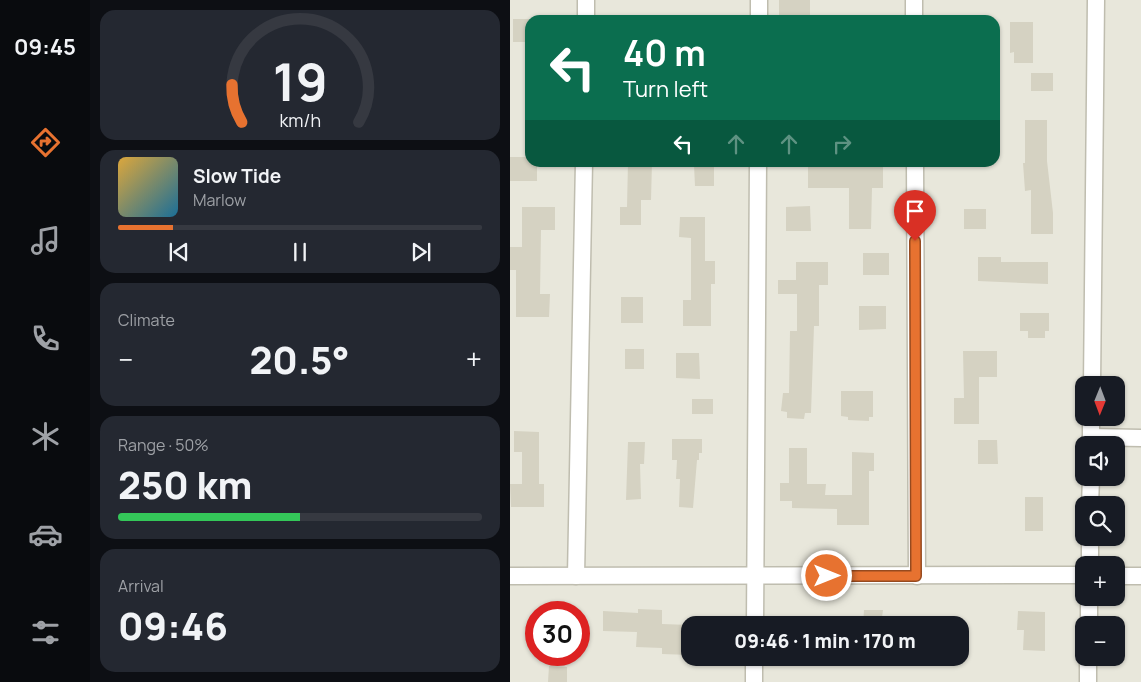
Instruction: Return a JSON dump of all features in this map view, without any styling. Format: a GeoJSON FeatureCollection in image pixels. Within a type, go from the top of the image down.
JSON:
{"type":"FeatureCollection","features":[{"type":"Feature","properties":{"kind":"street"},"geometry":{"type":"LineString","coordinates":[[586,0],[586,15]]}},
{"type":"Feature","properties":{"kind":"street"},"geometry":{"type":"LineString","coordinates":[[759,0],[759,15]]}},
{"type":"Feature","properties":{"kind":"street"},"geometry":{"type":"LineString","coordinates":[[914,0],[914,15]]}},
{"type":"Feature","properties":{"kind":"street"},"geometry":{"type":"LineString","coordinates":[[1092,376],[1096,0]]}},
{"type":"Feature","properties":{"kind":"street"},"geometry":{"type":"LineString","coordinates":[[576,576],[584,167]]}},
{"type":"Feature","properties":{"kind":"street"},"geometry":{"type":"LineString","coordinates":[[755,616],[758,167]]}},
{"type":"Feature","properties":{"kind":"street"},"geometry":{"type":"LineString","coordinates":[[915,167],[916,576]]}},
{"type":"Feature","properties":{"kind":"street"},"geometry":{"type":"LineString","coordinates":[[1125,439],[1141,438]]}},
{"type":"Feature","properties":{"kind":"street"},"geometry":{"type":"LineString","coordinates":[[510,576],[1075,575]]}},
{"type":"Feature","properties":{"kind":"street"},"geometry":{"type":"LineString","coordinates":[[1125,576],[1141,576]]}},
{"type":"Feature","properties":{"kind":"street"},"geometry":{"type":"LineString","coordinates":[[754,666],[754,682]]}},
{"type":"Feature","properties":{"kind":"street"},"geometry":{"type":"LineString","coordinates":[[1088,666],[1088,682]]}},
{"type":"Feature","properties":{"kind":"shaded area"},"geometry":{"type":"Polygon","coordinates":[[[510,0],[1141,0],[1141,682],[510,682],[510,0]]]}},
{"type":"Feature","properties":{"kind":"building"},"geometry":{"type":"Polygon","coordinates":[[[779,0],[810,0],[810,15],[779,15],[779,0]]]}},
{"type":"Feature","properties":{"kind":"building"},"geometry":{"type":"Polygon","coordinates":[[[513,19],[525,19],[525,42],[513,42],[513,19]]]}},
{"type":"Feature","properties":{"kind":"building"},"geometry":{"type":"Polygon","coordinates":[[[1010,22],[1033,22],[1033,63],[1014,63],[1014,52],[1010,53],[1010,22]]]}},
{"type":"Feature","properties":{"kind":"building"},"geometry":{"type":"Polygon","coordinates":[[[1031,73],[1053,73],[1053,91],[1031,91],[1031,73]]]}},
{"type":"Feature","properties":{"kind":"building"},"geometry":{"type":"Polygon","coordinates":[[[1025,120],[1047,120],[1047,161],[1053,213],[1053,234],[1031,234],[1031,190],[1025,191],[1023,163],[1025,163],[1025,120]]]}},
{"type":"Feature","properties":{"kind":"building"},"geometry":{"type":"Polygon","coordinates":[[[510,157],[525,157],[525,167],[537,167],[537,181],[510,181],[510,157]]]}},
{"type":"Feature","properties":{"kind":"building"},"geometry":{"type":"Polygon","coordinates":[[[628,167],[652,167],[651,200],[641,200],[641,225],[620,225],[620,207],[627,207],[628,167]]]}},
{"type":"Feature","properties":{"kind":"building"},"geometry":{"type":"Polygon","coordinates":[[[694,167],[714,167],[714,186],[695,186],[694,167]]]}},
{"type":"Feature","properties":{"kind":"building"},"geometry":{"type":"Polygon","coordinates":[[[808,167],[883,167],[883,188],[872,188],[871,229],[849,229],[849,188],[808,188],[808,167]]]}},
{"type":"Feature","properties":{"kind":"building"},"geometry":{"type":"Polygon","coordinates":[[[810,206],[811,231],[786,231],[786,207],[810,206]]]}},
{"type":"Feature","properties":{"kind":"building"},"geometry":{"type":"Polygon","coordinates":[[[522,207],[555,207],[555,230],[541,230],[540,294],[550,294],[549,317],[516,317],[516,270],[510,270],[510,247],[522,247],[522,207]]]}},
{"type":"Feature","properties":{"kind":"building"},"geometry":{"type":"Polygon","coordinates":[[[964,209],[986,209],[986,229],[964,229],[964,209]]]}},
{"type":"Feature","properties":{"kind":"building"},"geometry":{"type":"Polygon","coordinates":[[[680,217],[705,217],[705,261],[715,261],[715,284],[711,284],[711,326],[683,326],[683,300],[691,300],[691,238],[679,237],[680,217]]]}},
{"type":"Feature","properties":{"kind":"building"},"geometry":{"type":"Polygon","coordinates":[[[863,253],[889,253],[889,275],[863,275],[863,253]]]}},
{"type":"Feature","properties":{"kind":"building"},"geometry":{"type":"Polygon","coordinates":[[[978,257],[1001,257],[1001,262],[1048,262],[1048,284],[978,281],[978,257]]]}},
{"type":"Feature","properties":{"kind":"building"},"geometry":{"type":"Polygon","coordinates":[[[796,262],[828,262],[828,285],[819,285],[819,326],[814,326],[811,413],[805,413],[804,419],[787,418],[787,412],[781,411],[783,393],[789,393],[790,331],[797,331],[797,294],[778,294],[778,280],[796,280],[796,262]]]}},
{"type":"Feature","properties":{"kind":"building"},"geometry":{"type":"Polygon","coordinates":[[[621,297],[643,297],[643,323],[621,323],[621,297]]]}},
{"type":"Feature","properties":{"kind":"building"},"geometry":{"type":"Polygon","coordinates":[[[859,306],[886,306],[886,329],[859,330],[859,306]]]}},
{"type":"Feature","properties":{"kind":"building"},"geometry":{"type":"Polygon","coordinates":[[[1020,313],[1049,313],[1049,331],[1045,331],[1045,338],[1028,338],[1028,331],[1020,331],[1020,313]]]}},
{"type":"Feature","properties":{"kind":"building"},"geometry":{"type":"Polygon","coordinates":[[[625,349],[644,349],[644,369],[625,369],[625,349]]]}},
{"type":"Feature","properties":{"kind":"building"},"geometry":{"type":"Polygon","coordinates":[[[963,351],[997,351],[997,377],[979,377],[979,424],[954,424],[954,398],[964,398],[963,351]]]}},
{"type":"Feature","properties":{"kind":"building"},"geometry":{"type":"Polygon","coordinates":[[[676,353],[699,353],[700,379],[676,378],[676,353]]]}},
{"type":"Feature","properties":{"kind":"building"},"geometry":{"type":"Polygon","coordinates":[[[841,391],[873,391],[873,417],[869,417],[869,421],[848,420],[848,417],[841,416],[841,391]]]}},
{"type":"Feature","properties":{"kind":"building"},"geometry":{"type":"Polygon","coordinates":[[[692,399],[713,399],[713,414],[692,414],[692,399]]]}},
{"type":"Feature","properties":{"kind":"building"},"geometry":{"type":"Polygon","coordinates":[[[514,431],[539,432],[539,484],[544,484],[544,507],[511,507],[510,484],[522,484],[522,452],[514,452],[514,431]]]}},
{"type":"Feature","properties":{"kind":"building"},"geometry":{"type":"Polygon","coordinates":[[[672,439],[702,439],[702,453],[699,453],[699,460],[697,460],[693,508],[679,507],[680,479],[676,479],[677,460],[672,460],[672,439]]]}},
{"type":"Feature","properties":{"kind":"building"},"geometry":{"type":"Polygon","coordinates":[[[978,440],[997,440],[998,464],[978,464],[978,440]]]}},
{"type":"Feature","properties":{"kind":"building"},"geometry":{"type":"Polygon","coordinates":[[[628,442],[645,442],[644,464],[640,464],[641,499],[626,500],[628,442]]]}},
{"type":"Feature","properties":{"kind":"building"},"geometry":{"type":"Polygon","coordinates":[[[789,448],[807,448],[807,484],[826,484],[825,495],[852,495],[852,452],[874,453],[874,471],[869,471],[869,525],[837,525],[837,509],[792,508],[792,501],[780,501],[780,483],[789,483],[789,448]]]}},
{"type":"Feature","properties":{"kind":"building"},"geometry":{"type":"Polygon","coordinates":[[[1025,497],[1043,497],[1043,531],[1025,531],[1025,497]]]}},
{"type":"Feature","properties":{"kind":"building"},"geometry":{"type":"Polygon","coordinates":[[[638,609],[662,610],[662,624],[681,625],[681,655],[662,654],[662,648],[636,647],[637,632],[603,631],[603,611],[638,613],[638,609]]]}},
{"type":"Feature","properties":{"kind":"building"},"geometry":{"type":"Polygon","coordinates":[[[864,610],[883,610],[882,616],[864,616],[864,610]]]}},
{"type":"Feature","properties":{"kind":"building"},"geometry":{"type":"Polygon","coordinates":[[[1018,611],[1045,612],[1045,651],[1023,650],[1024,630],[1017,630],[1018,611]]]}},
{"type":"Feature","properties":{"kind":"building"},"geometry":{"type":"Polygon","coordinates":[[[549,666],[567,667],[567,682],[548,682],[549,666]]]}},
{"type":"Feature","properties":{"kind":"route"},"geometry":{"type":"LineString","coordinates":[[827,576],[916,576],[915,241]]}}]}
